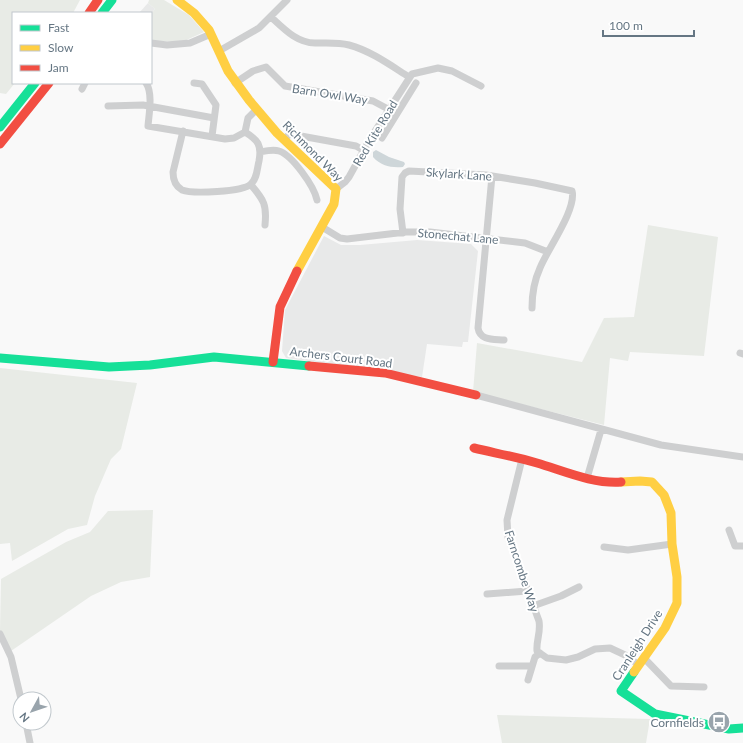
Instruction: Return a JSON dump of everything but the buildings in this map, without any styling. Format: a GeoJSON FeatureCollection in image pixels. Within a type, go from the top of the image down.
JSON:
{"type":"FeatureCollection","features":[{"type":"Feature","properties":{"kind":"main road"},"geometry":{"type":"LineString","coordinates":[[90,12],[98,0]]}},
{"type":"Feature","properties":{"kind":"main road"},"geometry":{"type":"LineString","coordinates":[[103,12],[112,0]]}},
{"type":"Feature","properties":{"kind":"main road","name":"Richmond Way"},"geometry":{"type":"LineString","coordinates":[[177,0],[194,12],[212,34],[228,71],[257,109],[284,139],[336,189],[334,204],[298,269],[280,306],[274,362]]}},
{"type":"Feature","properties":{"kind":"main road"},"geometry":{"type":"LineString","coordinates":[[0,127],[35,84]]}},
{"type":"Feature","properties":{"kind":"main road"},"geometry":{"type":"LineString","coordinates":[[0,144],[48,84]]}},
{"type":"Feature","properties":{"kind":"main road","name":"Archers Court Road"},"geometry":{"type":"LineString","coordinates":[[0,358],[109,367],[150,365],[214,357],[385,373],[476,395]]}},
{"type":"Feature","properties":{"kind":"main road","name":"Cranleigh Drive"},"geometry":{"type":"LineString","coordinates":[[474,448],[522,459],[611,484],[640,481],[652,482],[656,485],[664,495],[670,514],[672,544],[677,577],[677,603],[665,628],[621,691],[655,714],[729,729],[743,728]]}},
{"type":"Feature","properties":{"kind":"street"},"geometry":{"type":"LineString","coordinates":[[219,51],[259,28],[287,0]]}},
{"type":"Feature","properties":{"kind":"street"},"geometry":{"type":"LineString","coordinates":[[271,17],[300,40],[306,42],[337,42],[351,45],[379,58],[411,76],[438,68],[452,71],[481,86]]}},
{"type":"Feature","properties":{"kind":"street"},"geometry":{"type":"LineString","coordinates":[[152,43],[190,43],[212,34]]}},
{"type":"Feature","properties":{"kind":"street","name":"Barn Owl Way"},"geometry":{"type":"LineString","coordinates":[[236,83],[253,71],[266,67],[285,86],[373,101],[388,110]]}},
{"type":"Feature","properties":{"kind":"street","name":"Red Kite Road"},"geometry":{"type":"LineString","coordinates":[[336,189],[349,177],[363,150],[411,76]]}},
{"type":"Feature","properties":{"kind":"street"},"geometry":{"type":"LineString","coordinates":[[194,83],[202,84],[216,107],[212,136]]}},
{"type":"Feature","properties":{"kind":"street"},"geometry":{"type":"LineString","coordinates":[[382,138],[416,83]]}},
{"type":"Feature","properties":{"kind":"street"},"geometry":{"type":"LineString","coordinates":[[146,84],[149,90],[150,107],[148,126],[230,139],[245,132],[248,118],[257,109]]}},
{"type":"Feature","properties":{"kind":"street"},"geometry":{"type":"LineString","coordinates":[[400,91],[408,96]]}},
{"type":"Feature","properties":{"kind":"street"},"geometry":{"type":"LineString","coordinates":[[108,106],[142,105],[214,118]]}},
{"type":"Feature","properties":{"kind":"street"},"geometry":{"type":"LineString","coordinates":[[379,124],[388,129]]}},
{"type":"Feature","properties":{"kind":"street"},"geometry":{"type":"LineString","coordinates":[[183,131],[173,172],[173,178],[178,187],[188,191],[211,192],[232,191],[250,185],[255,179],[260,152],[259,144],[254,137],[245,132]]}},
{"type":"Feature","properties":{"kind":"street"},"geometry":{"type":"LineString","coordinates":[[284,139],[290,134],[356,146],[363,150]]}},
{"type":"Feature","properties":{"kind":"street"},"geometry":{"type":"LineString","coordinates":[[260,152],[268,150],[278,151],[286,156],[310,182],[315,192],[316,200]]}},
{"type":"Feature","properties":{"kind":"street","name":"Skylark Lane"},"geometry":{"type":"LineString","coordinates":[[403,232],[400,209],[402,177],[405,173],[409,171],[492,176],[535,183],[572,192],[574,197],[570,211],[548,252]]}},
{"type":"Feature","properties":{"kind":"street"},"geometry":{"type":"LineString","coordinates":[[492,176],[479,331],[482,337],[504,340]]}},
{"type":"Feature","properties":{"kind":"street"},"geometry":{"type":"LineString","coordinates":[[250,185],[264,201],[266,208],[265,226]]}},
{"type":"Feature","properties":{"kind":"street","name":"Stonechat Lane"},"geometry":{"type":"LineString","coordinates":[[322,227],[340,238],[347,239],[403,232],[430,232],[525,243],[548,252]]}},
{"type":"Feature","properties":{"kind":"street"},"geometry":{"type":"LineString","coordinates":[[532,308],[532,293],[539,269],[548,252]]}},
{"type":"Feature","properties":{"kind":"street","name":"Archers Court Road"},"geometry":{"type":"LineString","coordinates":[[476,395],[661,445],[743,457]]}},
{"type":"Feature","properties":{"kind":"street"},"geometry":{"type":"LineString","coordinates":[[587,478],[601,430]]}},
{"type":"Feature","properties":{"kind":"street","name":"Farncombe Way"},"geometry":{"type":"LineString","coordinates":[[522,459],[507,520],[507,527],[508,537],[540,628],[537,647],[540,653]]}},
{"type":"Feature","properties":{"kind":"street"},"geometry":{"type":"LineString","coordinates":[[729,530],[735,546],[743,546]]}},
{"type":"Feature","properties":{"kind":"street"},"geometry":{"type":"LineString","coordinates":[[604,547],[628,550],[672,544]]}},
{"type":"Feature","properties":{"kind":"street"},"geometry":{"type":"LineString","coordinates":[[533,606],[561,596],[579,587]]}},
{"type":"Feature","properties":{"kind":"street"},"geometry":{"type":"LineString","coordinates":[[487,594],[528,591]]}},
{"type":"Feature","properties":{"kind":"street"},"geometry":{"type":"LineString","coordinates":[[0,634],[11,657],[19,691]]}},
{"type":"Feature","properties":{"kind":"street"},"geometry":{"type":"LineString","coordinates":[[528,680],[535,657],[540,653],[547,658],[566,660],[578,657],[595,649],[610,648],[641,661],[672,686],[704,687]]}},
{"type":"Feature","properties":{"kind":"street"},"geometry":{"type":"LineString","coordinates":[[499,666],[532,666]]}},
{"type":"Feature","properties":{"kind":"street"},"geometry":{"type":"LineString","coordinates":[[28,731],[30,743]]}},
{"type":"Feature","properties":{"kind":"shaded area"},"geometry":{"type":"Polygon","coordinates":[[[0,0],[80,0],[74,12],[12,12],[12,84],[14,84],[6,94],[0,93],[0,0]]]}},
{"type":"Feature","properties":{"kind":"shaded area"},"geometry":{"type":"Polygon","coordinates":[[[149,0],[164,0],[189,15],[204,32],[182,42],[152,41],[152,13],[155,9],[148,3],[149,0]]]}},
{"type":"Feature","properties":{"kind":"shaded area"},"geometry":{"type":"Polygon","coordinates":[[[148,3],[155,9],[152,13],[140,12],[148,3]]]}},
{"type":"Feature","properties":{"kind":"shaded area"},"geometry":{"type":"Polygon","coordinates":[[[376,150],[389,157],[404,162],[405,164],[403,167],[390,167],[383,164],[373,157],[373,152],[376,150]]]}},
{"type":"Feature","properties":{"kind":"shaded area"},"geometry":{"type":"Polygon","coordinates":[[[648,225],[718,237],[704,356],[630,352],[628,361],[610,358],[604,425],[473,392],[477,343],[582,362],[604,318],[634,317],[648,225]]]}},
{"type":"Feature","properties":{"kind":"shaded area"},"geometry":{"type":"Polygon","coordinates":[[[324,236],[341,245],[360,245],[417,240],[471,244],[478,251],[468,342],[463,342],[462,347],[427,344],[422,377],[286,358],[282,351],[285,310],[324,236]]]}},
{"type":"Feature","properties":{"kind":"shaded area"},"geometry":{"type":"Polygon","coordinates":[[[0,368],[137,383],[121,449],[111,459],[95,496],[87,525],[68,529],[12,561],[10,543],[0,544],[0,368]]]}},
{"type":"Feature","properties":{"kind":"shaded area"},"geometry":{"type":"Polygon","coordinates":[[[153,510],[150,577],[121,582],[91,596],[11,651],[0,630],[1,579],[66,542],[90,532],[108,511],[153,510]]]}},
{"type":"Feature","properties":{"kind":"shaded area"},"geometry":{"type":"Polygon","coordinates":[[[497,715],[650,719],[646,743],[502,743],[497,715]]]}},
{"type":"Feature","properties":{"kind":"traffic: fast"},"geometry":{"type":"LineString","coordinates":[[103,12],[112,0]]}},
{"type":"Feature","properties":{"kind":"traffic: fast"},"geometry":{"type":"LineString","coordinates":[[0,127],[34,84]]}},
{"type":"Feature","properties":{"kind":"traffic: fast"},"geometry":{"type":"LineString","coordinates":[[0,358],[109,367],[150,365],[214,357],[309,366]]}},
{"type":"Feature","properties":{"kind":"traffic: fast"},"geometry":{"type":"LineString","coordinates":[[634,672],[621,691],[655,714],[729,729],[743,728]]}},
{"type":"Feature","properties":{"kind":"traffic: slow"},"geometry":{"type":"LineString","coordinates":[[177,0],[194,13],[209,30],[228,71],[249,100],[277,133],[336,189],[334,204],[297,271]]}},
{"type":"Feature","properties":{"kind":"traffic: slow"},"geometry":{"type":"LineString","coordinates":[[621,482],[652,482],[664,495],[671,513],[672,544],[677,577],[677,603],[665,628],[634,672]]}},
{"type":"Feature","properties":{"kind":"traffic: jam"},"geometry":{"type":"LineString","coordinates":[[90,12],[98,0]]}},
{"type":"Feature","properties":{"kind":"traffic: jam"},"geometry":{"type":"LineString","coordinates":[[0,144],[48,84]]}},
{"type":"Feature","properties":{"kind":"traffic: jam"},"geometry":{"type":"LineString","coordinates":[[273,362],[280,307],[297,271]]}},
{"type":"Feature","properties":{"kind":"traffic: jam"},"geometry":{"type":"LineString","coordinates":[[309,366],[385,373],[476,395]]}},
{"type":"Feature","properties":{"kind":"traffic: jam"},"geometry":{"type":"LineString","coordinates":[[474,448],[529,461],[589,479],[621,482]]}},
{"type":"Feature","properties":{"kind":"place","name":"Cornfields"},"geometry":{"type":"Point","coordinates":[719,722]}}]}
